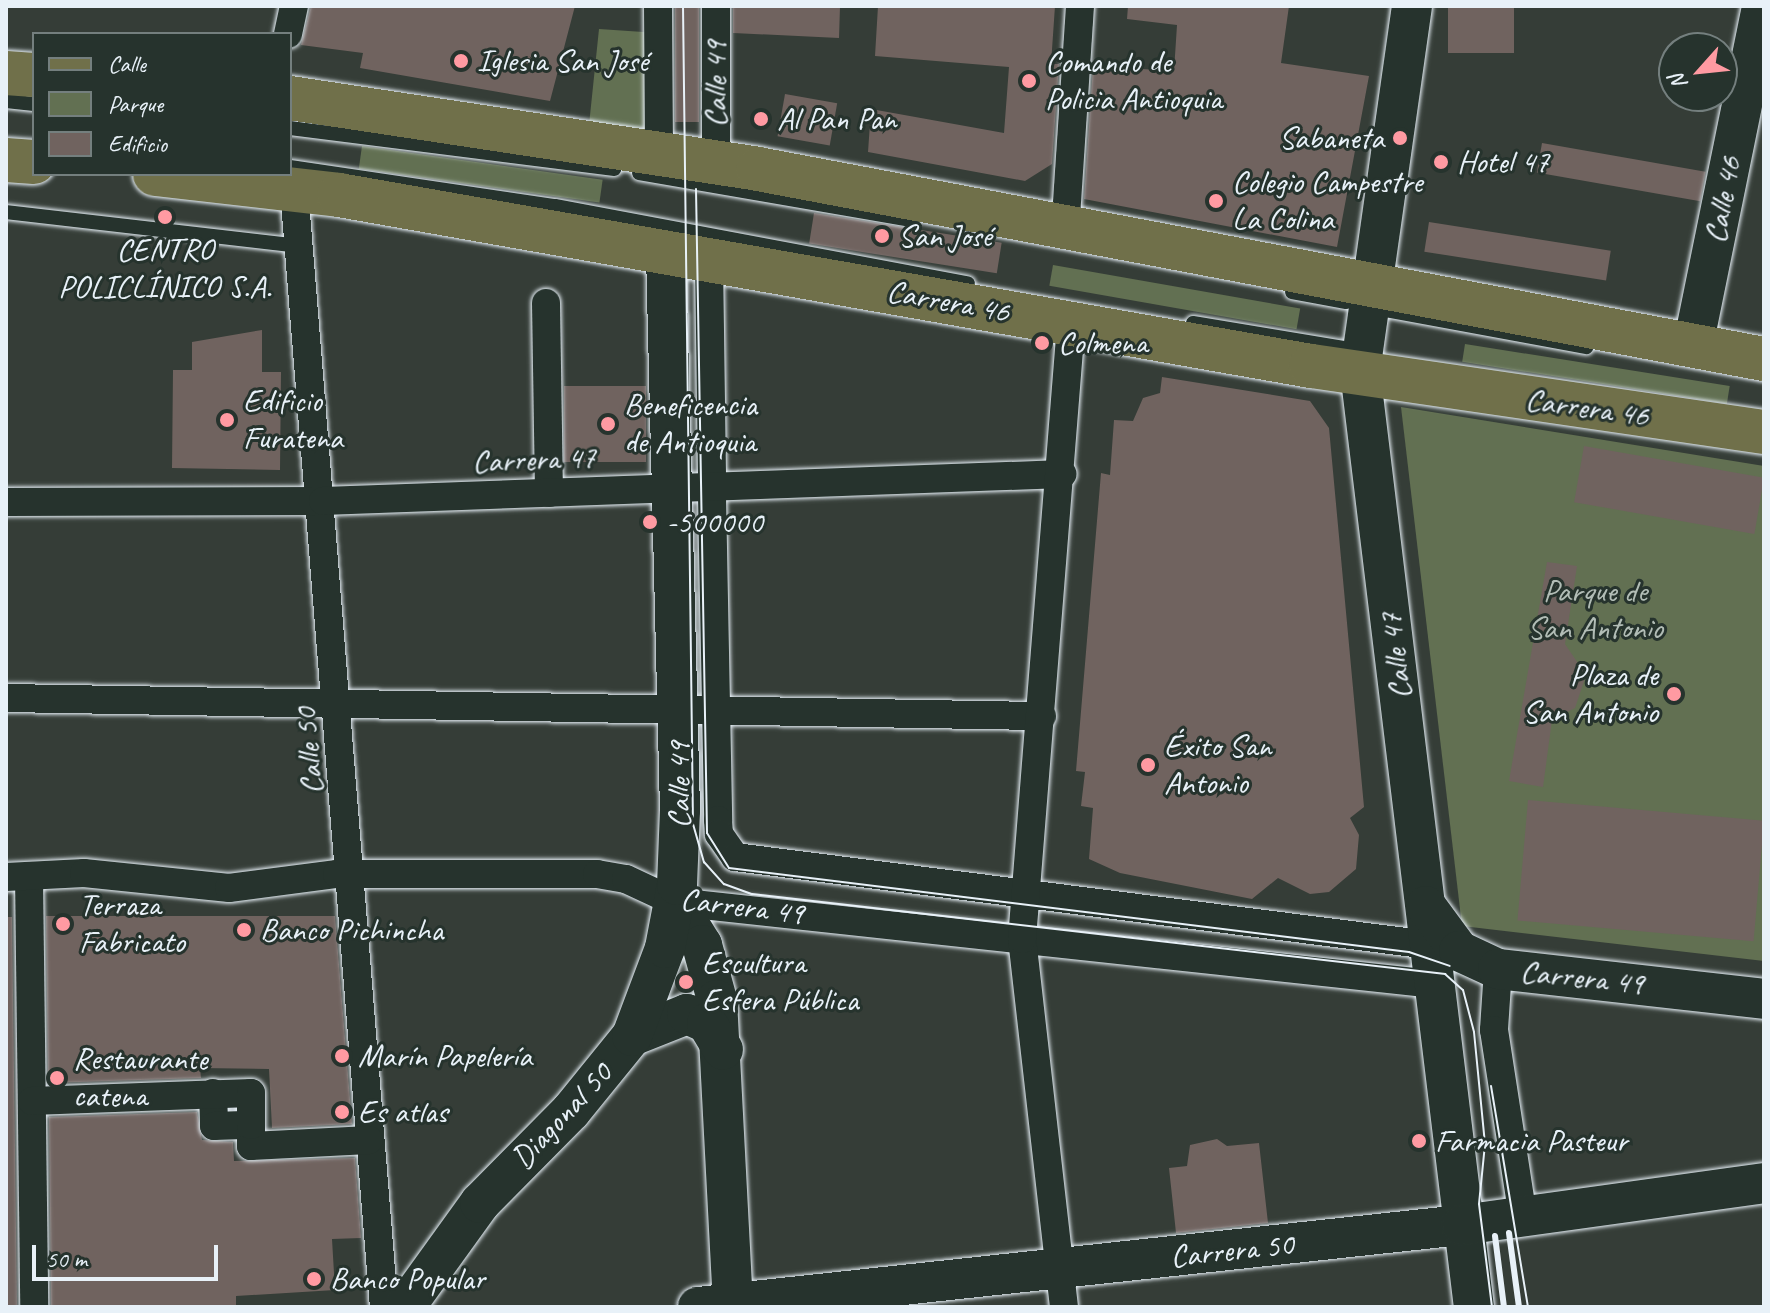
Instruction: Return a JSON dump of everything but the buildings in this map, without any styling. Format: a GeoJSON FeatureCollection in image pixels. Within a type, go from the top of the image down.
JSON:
{"type":"FeatureCollection","features":[{"type":"Feature","properties":{"kind":"main road","name":"Calle 47"},"geometry":{"type":"LineString","coordinates":[[1412,6],[1371,296],[1367,359],[1432,964],[1474,1307]]}},
{"type":"Feature","properties":{"kind":"main road","name":"Calle 46"},"geometry":{"type":"LineString","coordinates":[[1693,346],[1762,6]]}},
{"type":"Feature","properties":{"kind":"main road"},"geometry":{"type":"LineString","coordinates":[[6,73],[32,75]]}},
{"type":"Feature","properties":{"kind":"main road"},"geometry":{"type":"LineString","coordinates":[[292,98],[716,162],[1371,296],[1764,359]]}},
{"type":"Feature","properties":{"kind":"main road"},"geometry":{"type":"LineString","coordinates":[[6,160],[32,162]]}},
{"type":"Feature","properties":{"kind":"main road","name":"Carrera 46"},"geometry":{"type":"LineString","coordinates":[[224,176],[292,178],[666,252],[1071,324],[1367,359],[1758,429]]}},
{"type":"Feature","properties":{"kind":"main road","name":"Calle 49"},"geometry":{"type":"LineString","coordinates":[[666,252],[700,488],[697,710],[675,902],[711,968],[723,1050],[721,1306]]}},
{"type":"Feature","properties":{"kind":"main road","name":"Diagonal 50"},"geometry":{"type":"LineString","coordinates":[[405,1307],[480,1203],[571,1111],[632,1036],[653,992],[675,902]]}},
{"type":"Feature","properties":{"kind":"main road","name":"Carrera 49"},"geometry":{"type":"LineString","coordinates":[[1426,906],[1459,951],[1498,969],[1764,999]]}},
{"type":"Feature","properties":{"kind":"main road"},"geometry":{"type":"LineString","coordinates":[[632,1036],[687,1014],[707,1023],[723,1050]]}},
{"type":"Feature","properties":{"kind":"main road","name":"Carrera 50"},"geometry":{"type":"LineString","coordinates":[[721,1306],[1061,1288],[1462,1225],[1764,1183]]}},
{"type":"Feature","properties":{"kind":"street"},"geometry":{"type":"LineString","coordinates":[[288,32],[294,6]]}},
{"type":"Feature","properties":{"kind":"street","name":"Calle 49"},"geometry":{"type":"LineString","coordinates":[[658,6],[659,152]]}},
{"type":"Feature","properties":{"kind":"street","name":"Calle 49"},"geometry":{"type":"LineString","coordinates":[[716,6],[716,162]]}},
{"type":"Feature","properties":{"kind":"street"},"geometry":{"type":"LineString","coordinates":[[1066,217],[1080,6]]}},
{"type":"Feature","properties":{"kind":"street","name":"Calle 50"},"geometry":{"type":"LineString","coordinates":[[292,178],[323,501],[384,1307]]}},
{"type":"Feature","properties":{"kind":"street","name":"Calle 49"},"geometry":{"type":"LineString","coordinates":[[700,488],[709,259]]}},
{"type":"Feature","properties":{"kind":"street"},"geometry":{"type":"LineString","coordinates":[[546,303],[549,493]]}},
{"type":"Feature","properties":{"kind":"street"},"geometry":{"type":"LineString","coordinates":[[1061,1288],[1022,939],[1063,474],[1071,324]]}},
{"type":"Feature","properties":{"kind":"street","name":"Carrera 47"},"geometry":{"type":"LineString","coordinates":[[6,502],[323,501],[1063,474]]}},
{"type":"Feature","properties":{"kind":"street"},"geometry":{"type":"LineString","coordinates":[[6,698],[1042,716]]}},
{"type":"Feature","properties":{"kind":"street","name":"Calle 49"},"geometry":{"type":"LineString","coordinates":[[697,710],[725,847]]}},
{"type":"Feature","properties":{"kind":"street","name":"Carrera 49"},"geometry":{"type":"LineString","coordinates":[[725,847],[746,863],[1026,896],[1432,964]]}},
{"type":"Feature","properties":{"kind":"street","name":"Carrera 49"},"geometry":{"type":"LineString","coordinates":[[18,877],[84,873],[185,888],[353,878],[597,874],[626,879],[675,902],[1022,939],[1432,964]]}},
{"type":"Feature","properties":{"kind":"street"},"geometry":{"type":"LineString","coordinates":[[18,877],[32,1101],[34,1307]]}},
{"type":"Feature","properties":{"kind":"street"},"geometry":{"type":"LineString","coordinates":[[1498,969],[1494,1030],[1523,1218]]}},
{"type":"Feature","properties":{"kind":"street"},"geometry":{"type":"LineString","coordinates":[[32,1101],[251,1093],[251,1146],[369,1140]]}},
{"type":"Feature","properties":{"kind":"lane"},"geometry":{"type":"LineString","coordinates":[[6,101],[32,104]]}},
{"type":"Feature","properties":{"kind":"lane"},"geometry":{"type":"LineString","coordinates":[[292,128],[626,171],[921,222]]}},
{"type":"Feature","properties":{"kind":"lane"},"geometry":{"type":"LineString","coordinates":[[292,178],[555,206],[987,287]]}},
{"type":"Feature","properties":{"kind":"lane"},"geometry":{"type":"LineString","coordinates":[[6,212],[299,246]]}},
{"type":"Feature","properties":{"kind":"lane"},"geometry":{"type":"LineString","coordinates":[[1275,289],[1371,296],[1606,351]]}},
{"type":"Feature","properties":{"kind":"lane"},"geometry":{"type":"LineString","coordinates":[[1176,320],[1367,359]]}},
{"type":"Feature","properties":{"kind":"lane"},"geometry":{"type":"LineString","coordinates":[[1480,373],[1758,429]]}},
{"type":"Feature","properties":{"kind":"green space"},"geometry":{"type":"Polygon","coordinates":[[[599,29],[658,33],[659,137],[589,125],[599,29]]]}},
{"type":"Feature","properties":{"kind":"green space"},"geometry":{"type":"Polygon","coordinates":[[[362,146],[603,180],[599,203],[359,169],[362,146]]]}},
{"type":"Feature","properties":{"kind":"green space"},"geometry":{"type":"Polygon","coordinates":[[[1053,265],[1300,309],[1297,329],[1049,286],[1053,265]]]}},
{"type":"Feature","properties":{"kind":"green space"},"geometry":{"type":"Polygon","coordinates":[[[1465,344],[1730,386],[1727,404],[1462,362],[1465,344]]]}},
{"type":"Feature","properties":{"kind":"green space","name":"Parque de San Antonio"},"geometry":{"type":"Polygon","coordinates":[[[1401,407],[1764,466],[1764,961],[1462,926],[1401,407]]]}},
{"type":"Feature","properties":{"kind":"tram line"},"geometry":{"type":"LineString","coordinates":[[683,6],[693,824],[704,862],[724,884],[752,894],[1445,974],[1463,990],[1474,1032],[1485,1144],[1479,1204],[1492,1307]]}},
{"type":"Feature","properties":{"kind":"tram line"},"geometry":{"type":"LineString","coordinates":[[696,189],[707,833],[729,868],[1409,952],[1450,966]]}},
{"type":"Feature","properties":{"kind":"tram line"},"geometry":{"type":"LineString","coordinates":[[1491,1086],[1528,1307]]}},
{"type":"Feature","properties":{"kind":"railway"},"geometry":{"type":"LineString","coordinates":[[1509,1233],[1519,1307]]}},
{"type":"Feature","properties":{"kind":"railway"},"geometry":{"type":"LineString","coordinates":[[1495,1236],[1504,1307]]}},
{"type":"Feature","properties":{"kind":"place","name":"Iglesia San José"},"geometry":{"type":"Point","coordinates":[461,61]}},
{"type":"Feature","properties":{"kind":"place","name":"Comando de Policia Antioquia"},"geometry":{"type":"Point","coordinates":[1029,81]}},
{"type":"Feature","properties":{"kind":"place","name":"Al Pan Pan"},"geometry":{"type":"Point","coordinates":[761,119]}},
{"type":"Feature","properties":{"kind":"place","name":"Sabaneta"},"geometry":{"type":"Point","coordinates":[1400,138]}},
{"type":"Feature","properties":{"kind":"place","name":"Hotel 47"},"geometry":{"type":"Point","coordinates":[1441,162]}},
{"type":"Feature","properties":{"kind":"place","name":"Colegio Campestre La Colina"},"geometry":{"type":"Point","coordinates":[1216,201]}},
{"type":"Feature","properties":{"kind":"place","name":"CENTRO POLICLÍNICO S.A."},"geometry":{"type":"Point","coordinates":[165,217]}},
{"type":"Feature","properties":{"kind":"place","name":"San José"},"geometry":{"type":"Point","coordinates":[882,236]}},
{"type":"Feature","properties":{"kind":"place","name":"Colmena"},"geometry":{"type":"Point","coordinates":[1042,343]}},
{"type":"Feature","properties":{"kind":"place","name":"Edificio Furatena"},"geometry":{"type":"Point","coordinates":[227,420]}},
{"type":"Feature","properties":{"kind":"place","name":"Beneficencia de Antioquia"},"geometry":{"type":"Point","coordinates":[608,424]}},
{"type":"Feature","properties":{"kind":"place","name":"-500000"},"geometry":{"type":"Point","coordinates":[650,522]}},
{"type":"Feature","properties":{"kind":"place","name":"Plaza de San Antonio"},"geometry":{"type":"Point","coordinates":[1674,694]}},
{"type":"Feature","properties":{"kind":"place","name":"Éxito San Antonio"},"geometry":{"type":"Point","coordinates":[1148,765]}},
{"type":"Feature","properties":{"kind":"place","name":"Terraza Fabricato"},"geometry":{"type":"Point","coordinates":[63,924]}},
{"type":"Feature","properties":{"kind":"place","name":"Banco Pichincha"},"geometry":{"type":"Point","coordinates":[244,930]}},
{"type":"Feature","properties":{"kind":"place","name":"Escultura Esfera Pública"},"geometry":{"type":"Point","coordinates":[686,982]}},
{"type":"Feature","properties":{"kind":"place","name":"Marín Papelería"},"geometry":{"type":"Point","coordinates":[342,1056]}},
{"type":"Feature","properties":{"kind":"place","name":"Restaurante catena"},"geometry":{"type":"Point","coordinates":[57,1078]}},
{"type":"Feature","properties":{"kind":"place","name":"Es atlas"},"geometry":{"type":"Point","coordinates":[342,1112]}},
{"type":"Feature","properties":{"kind":"place","name":"Farmacia Pasteur"},"geometry":{"type":"Point","coordinates":[1419,1141]}},
{"type":"Feature","properties":{"kind":"place","name":"Banco Popular"},"geometry":{"type":"Point","coordinates":[314,1279]}}]}
